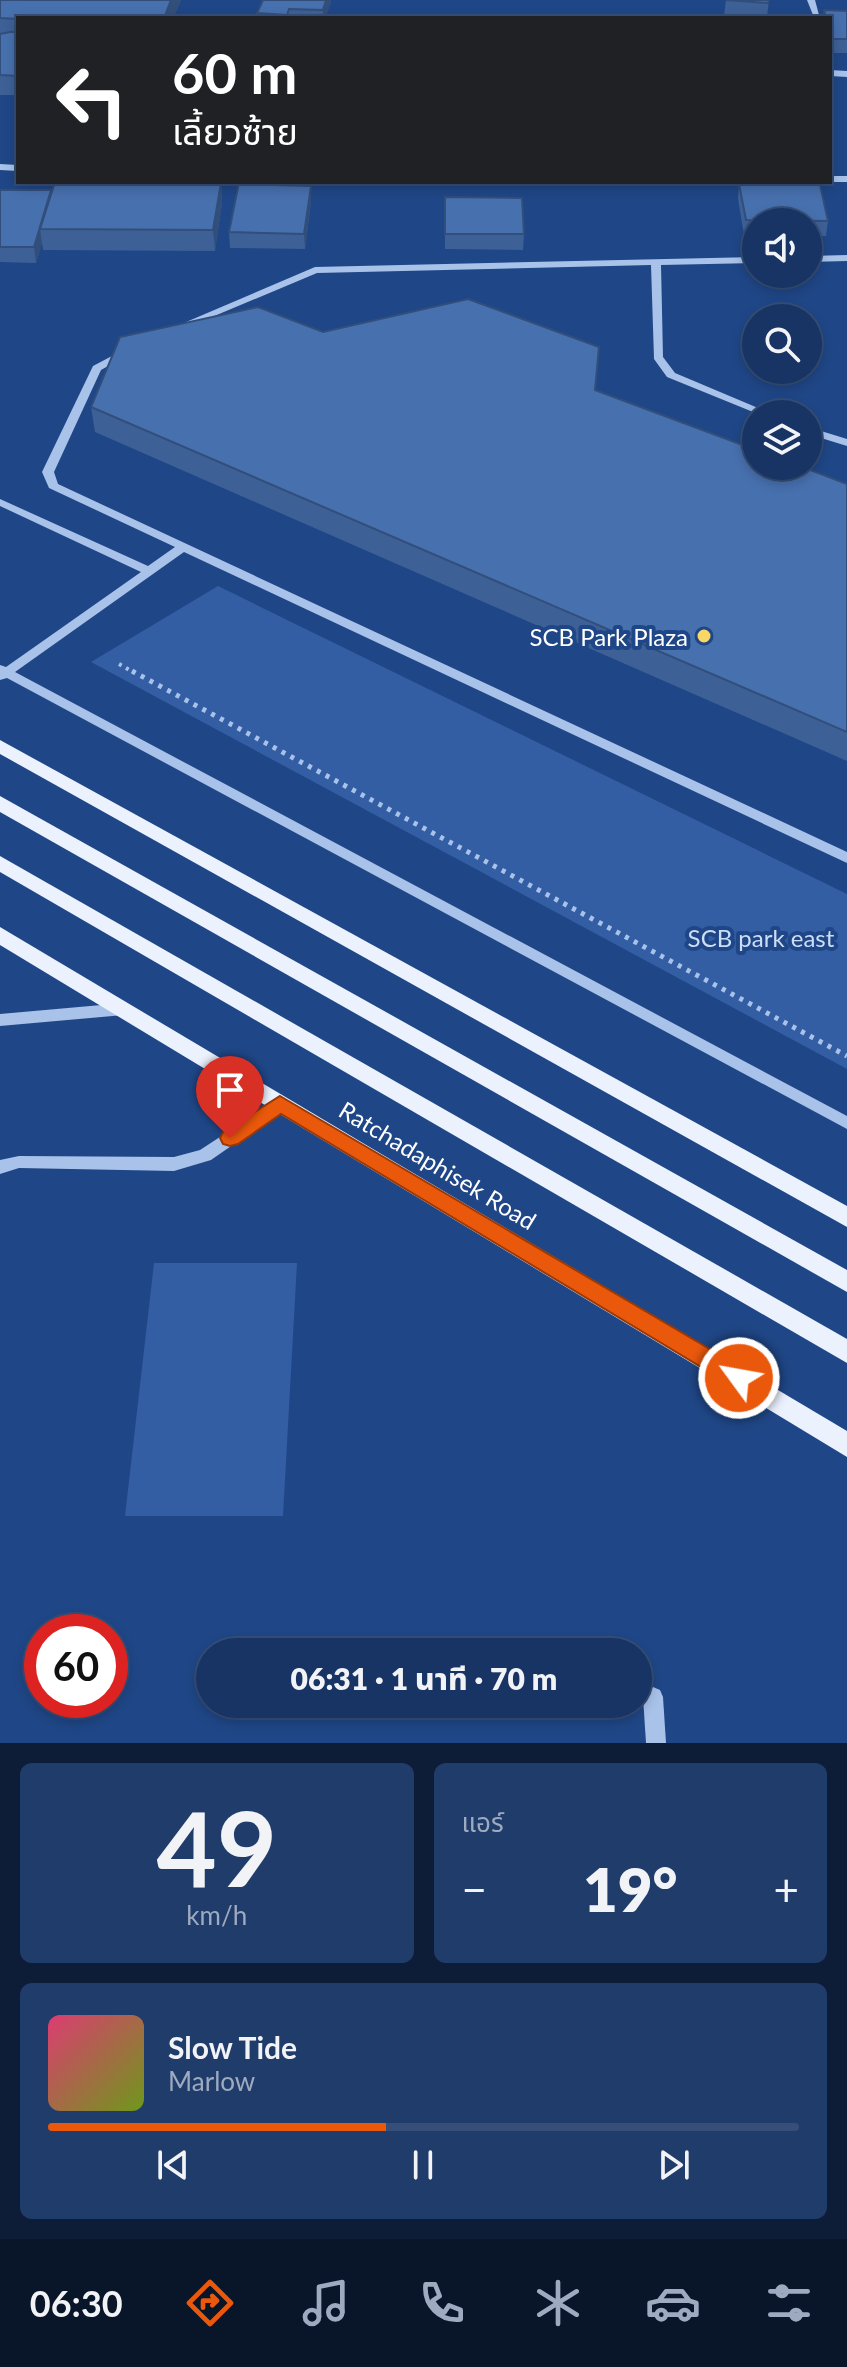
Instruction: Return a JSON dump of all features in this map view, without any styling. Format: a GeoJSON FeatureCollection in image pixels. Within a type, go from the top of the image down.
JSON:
{"type":"FeatureCollection","features":[{"type":"Feature","properties":{"kind":"main road"},"geometry":{"type":"LineString","coordinates":[[0,746],[847,1217]]}},
{"type":"Feature","properties":{"kind":"main road"},"geometry":{"type":"LineString","coordinates":[[0,803],[847,1282]]}},
{"type":"Feature","properties":{"kind":"main road","name":"Ratchadaphisek Road"},"geometry":{"type":"LineString","coordinates":[[0,863],[847,1352]]}},
{"type":"Feature","properties":{"kind":"main road","name":"Ratchadaphisek Road"},"geometry":{"type":"LineString","coordinates":[[0,935],[847,1445]]}},
{"type":"Feature","properties":{"kind":"street"},"geometry":{"type":"LineString","coordinates":[[811,0],[816,13]]}},
{"type":"Feature","properties":{"kind":"street"},"geometry":{"type":"LineString","coordinates":[[822,259],[847,258]]}},
{"type":"Feature","properties":{"kind":"street"},"geometry":{"type":"LineString","coordinates":[[168,332],[315,270],[742,260]]}},
{"type":"Feature","properties":{"kind":"street"},"geometry":{"type":"LineString","coordinates":[[656,262],[657,345],[662,366],[671,375],[742,404]]}},
{"type":"Feature","properties":{"kind":"street"},"geometry":{"type":"LineString","coordinates":[[140,344],[97,368],[48,472],[53,486],[847,858]]}},
{"type":"Feature","properties":{"kind":"street"},"geometry":{"type":"LineString","coordinates":[[822,435],[847,443]]}},
{"type":"Feature","properties":{"kind":"street"},"geometry":{"type":"LineString","coordinates":[[0,502],[149,571]]}},
{"type":"Feature","properties":{"kind":"street"},"geometry":{"type":"LineString","coordinates":[[183,547],[2,673],[847,1123]]}},
{"type":"Feature","properties":{"kind":"street"},"geometry":{"type":"LineString","coordinates":[[0,1020],[124,1009]]}},
{"type":"Feature","properties":{"kind":"street"},"geometry":{"type":"LineString","coordinates":[[0,1167],[19,1162],[174,1164],[205,1155],[280,1104]]}},
{"type":"Feature","properties":{"kind":"street"},"geometry":{"type":"LineString","coordinates":[[653,1697],[656,1743]]}},
{"type":"Feature","properties":{"kind":"path"},"geometry":{"type":"LineString","coordinates":[[119,664],[847,1056]]}},
{"type":"Feature","properties":{"kind":"green space","name":"SCB park east"},"geometry":{"type":"Polygon","coordinates":[[[218,586],[847,894],[847,1069],[91,662],[218,586]]]}},
{"type":"Feature","properties":{"kind":"green space"},"geometry":{"type":"Polygon","coordinates":[[[154,1263],[297,1263],[283,1516],[125,1516],[154,1263]]]}},
{"type":"Feature","properties":{"kind":"building"},"geometry":{"type":"Polygon","coordinates":[[[0,0],[171,0],[165,16],[0,18],[0,0]]]}},
{"type":"Feature","properties":{"kind":"building"},"geometry":{"type":"Polygon","coordinates":[[[263,0],[326,0],[323,10],[289,9],[287,15],[257,13],[263,0]]]}},
{"type":"Feature","properties":{"kind":"building"},"geometry":{"type":"Polygon","coordinates":[[[726,0],[769,0],[768,3],[726,0]]]}},
{"type":"Feature","properties":{"kind":"building"},"geometry":{"type":"Polygon","coordinates":[[[824,10],[847,11],[847,39],[832,39],[832,16],[826,16],[824,10]]]}},
{"type":"Feature","properties":{"kind":"building"},"geometry":{"type":"Polygon","coordinates":[[[16,32],[16,76],[0,75],[0,34],[16,32]]]}},
{"type":"Feature","properties":{"kind":"building"},"geometry":{"type":"Polygon","coordinates":[[[54,184],[221,184],[213,230],[40,229],[54,184]]]}},
{"type":"Feature","properties":{"kind":"building"},"geometry":{"type":"Polygon","coordinates":[[[239,184],[311,186],[304,234],[229,232],[239,184]]]}},
{"type":"Feature","properties":{"kind":"building"},"geometry":{"type":"Polygon","coordinates":[[[739,184],[820,185],[828,221],[822,221],[822,208],[744,208],[739,184]]]}},
{"type":"Feature","properties":{"kind":"building"},"geometry":{"type":"Polygon","coordinates":[[[0,190],[51,190],[34,247],[0,247],[0,190]]]}},
{"type":"Feature","properties":{"kind":"building"},"geometry":{"type":"Polygon","coordinates":[[[445,197],[522,198],[524,234],[445,234],[445,197]]]}},
{"type":"Feature","properties":{"kind":"building","name":"SCB Park Plaza"},"geometry":{"type":"Polygon","coordinates":[[[468,299],[599,347],[595,390],[742,445],[742,480],[822,480],[822,474],[847,484],[847,732],[91,407],[120,337],[258,307],[323,332],[468,299]]]}},
{"type":"Feature","properties":{"kind":"place","name":"SCB Park Plaza"},"geometry":{"type":"Point","coordinates":[704,636]}},
{"type":"Feature","properties":{"kind":"route"},"geometry":{"type":"LineString","coordinates":[[230,1138],[280,1104],[739,1378]]}}]}
